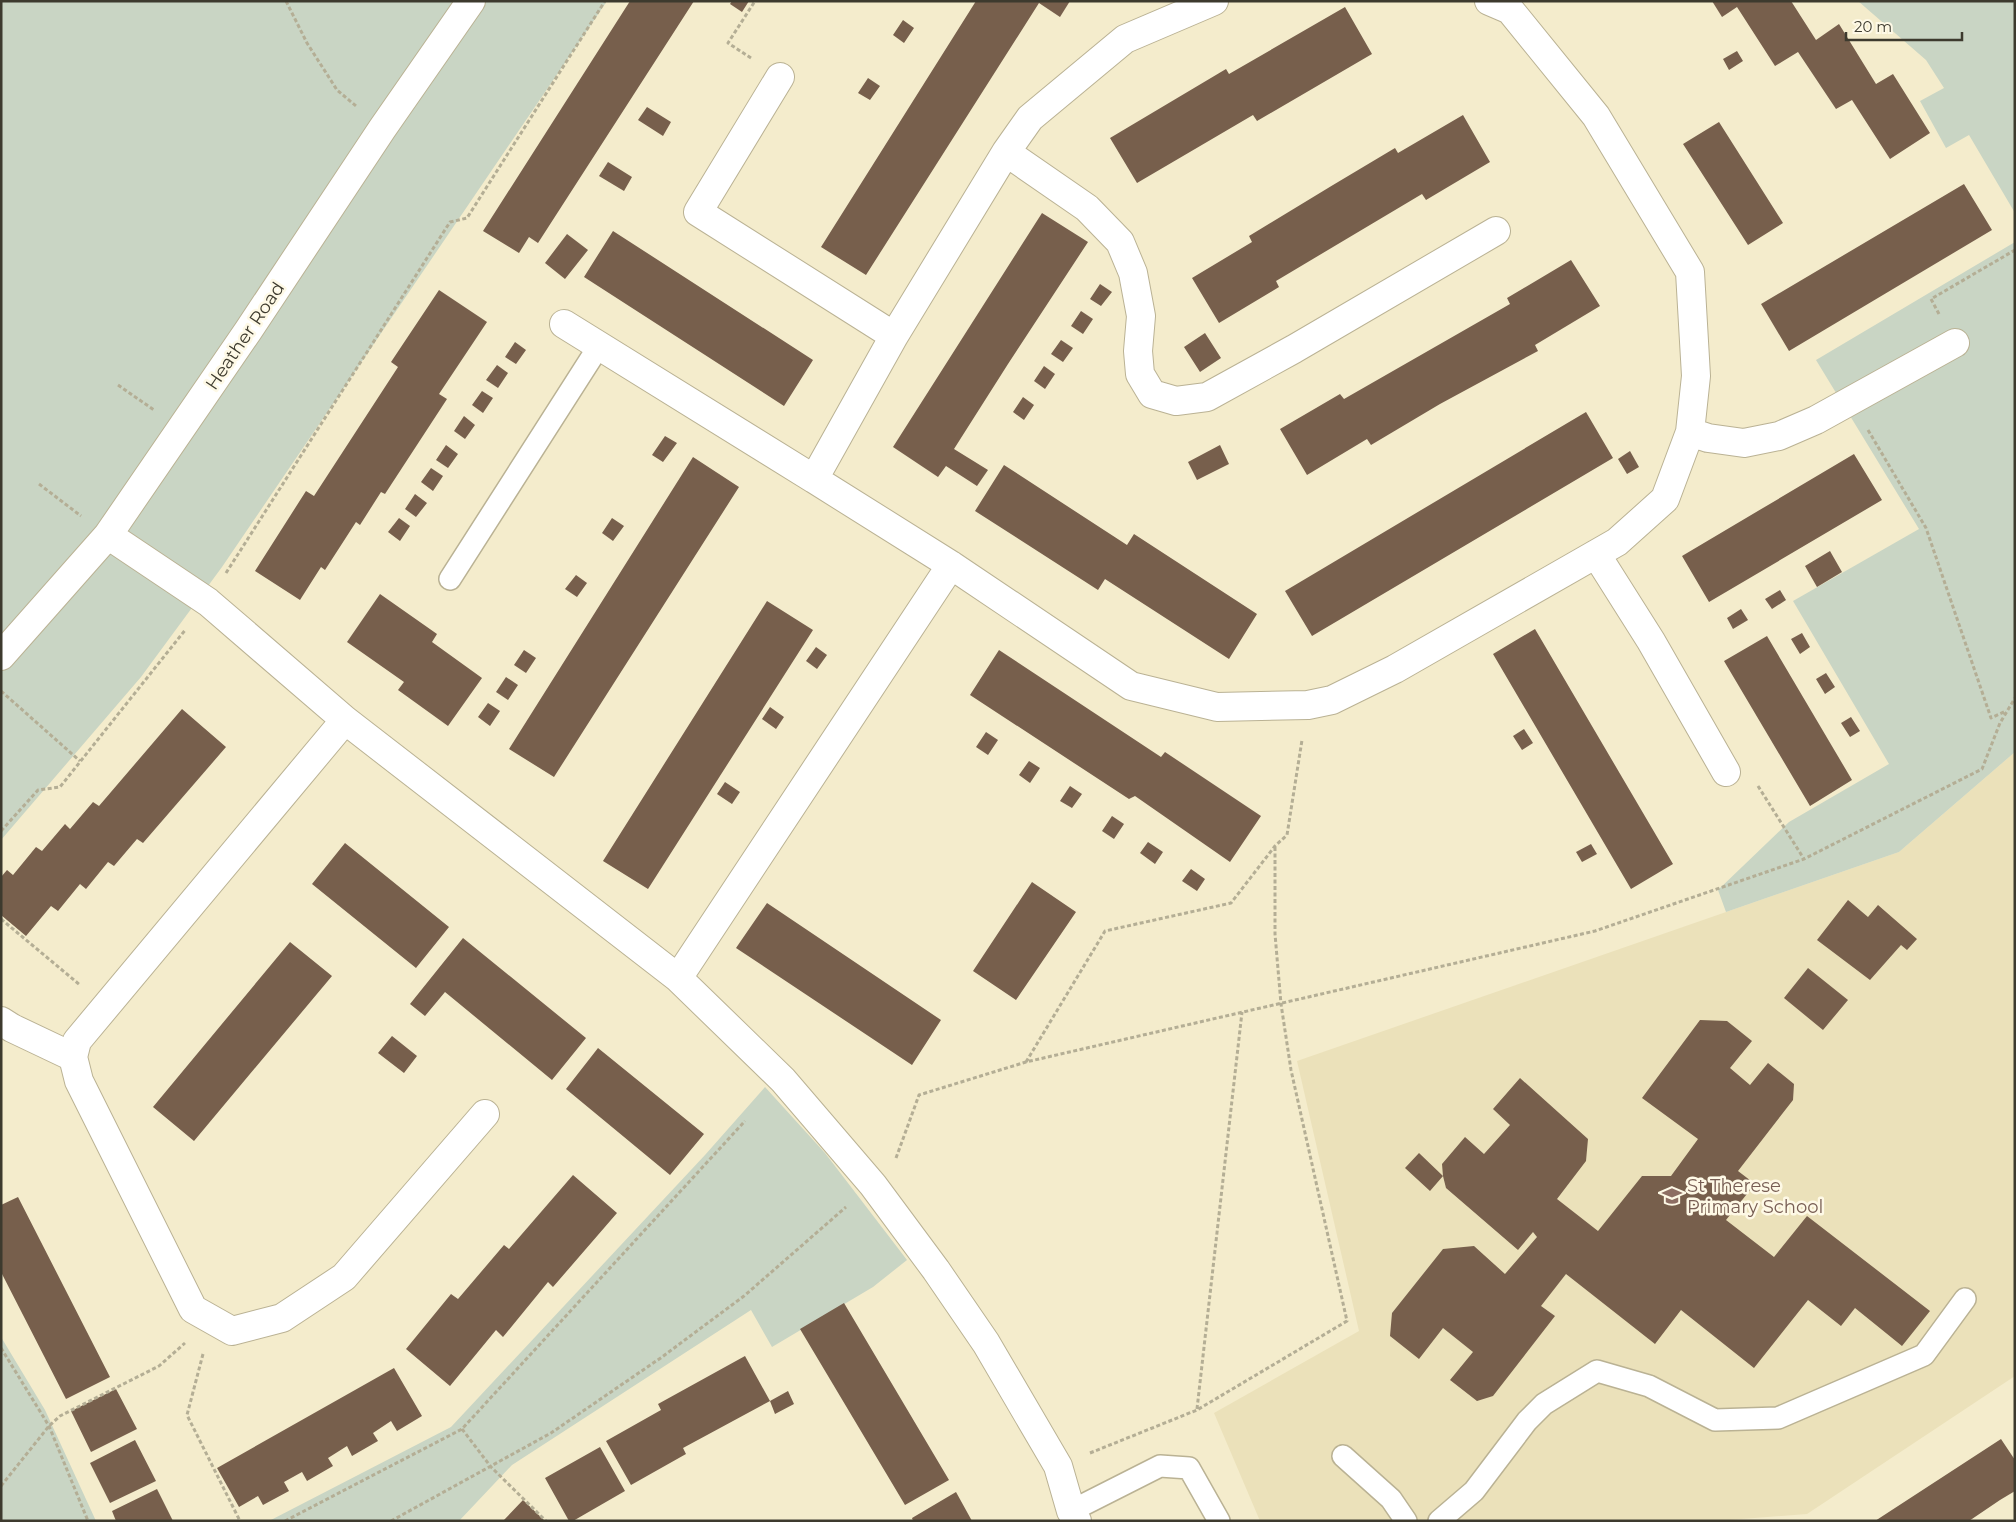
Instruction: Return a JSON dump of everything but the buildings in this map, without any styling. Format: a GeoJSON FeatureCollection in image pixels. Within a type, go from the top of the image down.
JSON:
{"type":"FeatureCollection","features":[{"type":"Feature","properties":{"kind":"street","name":"Heather Road"},"geometry":{"type":"LineString","coordinates":[[1,656],[108,535],[248,332],[382,129],[471,1]]}},
{"type":"Feature","properties":{"kind":"street"},"geometry":{"type":"LineString","coordinates":[[814,479],[894,336],[1006,152],[1030,118],[1125,39],[1214,1]]}},
{"type":"Feature","properties":{"kind":"street"},"geometry":{"type":"LineString","coordinates":[[564,324],[951,565],[1131,686],[1218,707],[1308,705],[1332,700],[1395,669],[1617,542],[1664,499],[1690,432],[1696,376],[1690,272],[1596,116],[1510,10],[1489,1]]}},
{"type":"Feature","properties":{"kind":"street"},"geometry":{"type":"LineString","coordinates":[[780,77],[698,212],[894,336]]}},
{"type":"Feature","properties":{"kind":"street"},"geometry":{"type":"LineString","coordinates":[[1006,152],[1086,208],[1120,242],[1133,273],[1141,316],[1138,351],[1140,374],[1152,394],[1176,401],[1207,396],[1496,231]]}},
{"type":"Feature","properties":{"kind":"street"},"geometry":{"type":"LineString","coordinates":[[1690,432],[1708,438],[1744,443],[1779,436],[1816,420],[1955,343]]}},
{"type":"Feature","properties":{"kind":"street"},"geometry":{"type":"LineString","coordinates":[[108,535],[208,602],[345,720],[678,978],[783,1080],[873,1185],[936,1270],[986,1343],[1058,1466],[1074,1516]]}},
{"type":"Feature","properties":{"kind":"street"},"geometry":{"type":"LineString","coordinates":[[1596,554],[1651,641],[1726,772]]}},
{"type":"Feature","properties":{"kind":"street"},"geometry":{"type":"LineString","coordinates":[[678,978],[951,565]]}},
{"type":"Feature","properties":{"kind":"street"},"geometry":{"type":"LineString","coordinates":[[345,720],[77,1041],[73,1057],[79,1080],[193,1309],[232,1331],[282,1318],[344,1277],[485,1114]]}},
{"type":"Feature","properties":{"kind":"street"},"geometry":{"type":"LineString","coordinates":[[1,1021],[73,1057]]}},
{"type":"Feature","properties":{"kind":"lane"},"geometry":{"type":"LineString","coordinates":[[450,579],[599,346]]}},
{"type":"Feature","properties":{"kind":"lane"},"geometry":{"type":"LineString","coordinates":[[1439,1521],[1474,1491],[1527,1421],[1544,1404],[1597,1371],[1649,1386],[1715,1420],[1778,1418],[1924,1355],[1965,1299]]}},
{"type":"Feature","properties":{"kind":"lane"},"geometry":{"type":"LineString","coordinates":[[1343,1456],[1391,1499],[1406,1521]]}},
{"type":"Feature","properties":{"kind":"lane"},"geometry":{"type":"LineString","coordinates":[[1074,1516],[1160,1466],[1189,1468],[1219,1521]]}},
{"type":"Feature","properties":{"kind":"path"},"geometry":{"type":"LineString","coordinates":[[286,1],[308,43],[337,90],[382,129]]}},
{"type":"Feature","properties":{"kind":"path"},"geometry":{"type":"LineString","coordinates":[[242,548],[450,222],[467,218],[605,1]]}},
{"type":"Feature","properties":{"kind":"path"},"geometry":{"type":"LineString","coordinates":[[756,1],[728,43],[780,77]]}},
{"type":"Feature","properties":{"kind":"path"},"geometry":{"type":"LineString","coordinates":[[1955,343],[1931,299],[2015,250]]}},
{"type":"Feature","properties":{"kind":"path"},"geometry":{"type":"LineString","coordinates":[[118,385],[181,430]]}},
{"type":"Feature","properties":{"kind":"path"},"geometry":{"type":"LineString","coordinates":[[1851,401],[1926,528],[1991,718],[2007,711]]}},
{"type":"Feature","properties":{"kind":"path"},"geometry":{"type":"LineString","coordinates":[[39,484],[108,535]]}},
{"type":"Feature","properties":{"kind":"path"},"geometry":{"type":"LineString","coordinates":[[1,831],[38,790],[60,786],[208,602]]}},
{"type":"Feature","properties":{"kind":"path"},"geometry":{"type":"LineString","coordinates":[[1,691],[80,761]]}},
{"type":"Feature","properties":{"kind":"path"},"geometry":{"type":"LineString","coordinates":[[391,1521],[552,1433],[669,1352],[744,1296],[893,1166],[919,1095],[1026,1062],[1595,931],[1804,859],[1982,769],[2007,711],[2015,698]]}},
{"type":"Feature","properties":{"kind":"path"},"geometry":{"type":"LineString","coordinates":[[1026,1062],[1105,931],[1230,903],[1287,835],[1308,705]]}},
{"type":"Feature","properties":{"kind":"path"},"geometry":{"type":"LineString","coordinates":[[1726,772],[1744,763],[1804,859]]}},
{"type":"Feature","properties":{"kind":"path"},"geometry":{"type":"LineString","coordinates":[[1058,1466],[1197,1410],[1347,1321],[1291,1070],[1281,1004],[1275,934],[1276,846]]}},
{"type":"Feature","properties":{"kind":"path"},"geometry":{"type":"LineString","coordinates":[[1,919],[105,1007]]}},
{"type":"Feature","properties":{"kind":"path"},"geometry":{"type":"LineString","coordinates":[[1197,1410],[1242,1012]]}},
{"type":"Feature","properties":{"kind":"path"},"geometry":{"type":"LineString","coordinates":[[285,1521],[462,1429],[745,1121]]}},
{"type":"Feature","properties":{"kind":"path"},"geometry":{"type":"LineString","coordinates":[[1,1486],[49,1426],[60,1416],[158,1366],[212,1320]]}},
{"type":"Feature","properties":{"kind":"path"},"geometry":{"type":"LineString","coordinates":[[212,1320],[187,1415],[240,1521]]}},
{"type":"Feature","properties":{"kind":"path"},"geometry":{"type":"LineString","coordinates":[[1,1348],[49,1426],[88,1521]]}},
{"type":"Feature","properties":{"kind":"path"},"geometry":{"type":"LineString","coordinates":[[462,1429],[491,1467],[546,1521]]}},
{"type":"Feature","properties":{"kind":"shaded area","name":"St Therese Primary School"},"geometry":{"type":"Polygon","coordinates":[[[2015,752],[2015,1376],[1807,1514],[1716,1521],[1260,1521],[1214,1413],[1359,1331],[1297,1061],[1899,852],[2015,752]]]}},
{"type":"Feature","properties":{"kind":"green space"},"geometry":{"type":"Polygon","coordinates":[[[1,1],[607,1],[222,567],[141,677],[1,840],[1,1]]]}},
{"type":"Feature","properties":{"kind":"green space"},"geometry":{"type":"Polygon","coordinates":[[[1858,1],[2015,1],[2015,213],[1969,135],[1946,148],[1920,101],[1944,88],[1926,60],[1858,1]]]}},
{"type":"Feature","properties":{"kind":"green space"},"geometry":{"type":"Polygon","coordinates":[[[2015,242],[2015,752],[1899,852],[1726,912],[1718,890],[1789,822],[1889,764],[1793,601],[1919,529],[1816,360],[2015,242]]]}},
{"type":"Feature","properties":{"kind":"green space"},"geometry":{"type":"Polygon","coordinates":[[[765,1087],[825,1153],[907,1260],[873,1287],[772,1347],[751,1310],[512,1465],[459,1521],[269,1521],[451,1427],[705,1155],[765,1087]]]}},
{"type":"Feature","properties":{"kind":"green space"},"geometry":{"type":"Polygon","coordinates":[[[1,1337],[45,1410],[96,1521],[1,1521],[1,1337]]]}},
{"type":"Feature","properties":{"kind":"place","name":"St Therese Primary School"},"geometry":{"type":"Point","coordinates":[1672,1196]}}]}
